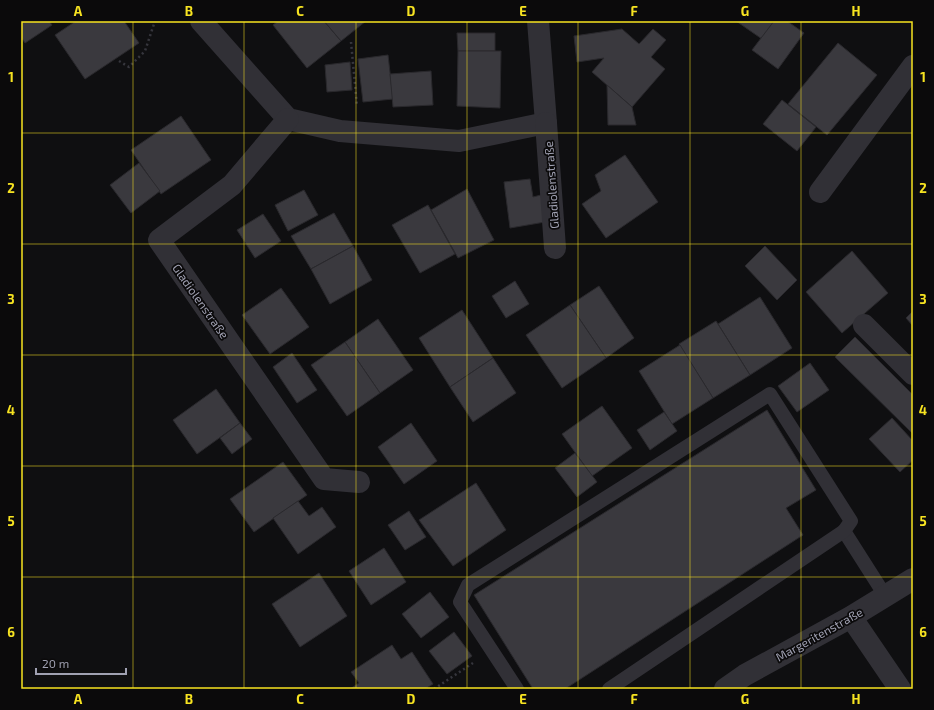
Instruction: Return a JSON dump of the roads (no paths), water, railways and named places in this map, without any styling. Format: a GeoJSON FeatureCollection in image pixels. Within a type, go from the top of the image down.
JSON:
{"type":"FeatureCollection","features":[{"type":"Feature","properties":{"kind":"street"},"geometry":{"type":"LineString","coordinates":[[201,21],[288,119]]}},
{"type":"Feature","properties":{"kind":"street","name":"Gladiolenstraße"},"geometry":{"type":"LineString","coordinates":[[538,21],[555,248]]}},
{"type":"Feature","properties":{"kind":"street"},"geometry":{"type":"LineString","coordinates":[[820,192],[913,66]]}},
{"type":"Feature","properties":{"kind":"street","name":"Gladiolenstraße"},"geometry":{"type":"LineString","coordinates":[[359,482],[324,480],[159,240],[232,185],[288,119],[340,131],[459,141],[546,123]]}},
{"type":"Feature","properties":{"kind":"street"},"geometry":{"type":"LineString","coordinates":[[864,324],[913,374]]}},
{"type":"Feature","properties":{"kind":"street","name":"Margeritenstraße"},"geometry":{"type":"LineString","coordinates":[[725,689],[745,675],[886,597],[913,579]]}},
{"type":"Feature","properties":{"kind":"street"},"geometry":{"type":"LineString","coordinates":[[851,617],[900,689]]}},
{"type":"Feature","properties":{"kind":"lane"},"geometry":{"type":"LineString","coordinates":[[517,689],[460,602],[468,585],[770,394],[852,521],[844,531],[609,689]]}},
{"type":"Feature","properties":{"kind":"lane"},"geometry":{"type":"LineString","coordinates":[[844,531],[886,597]]}}]}
